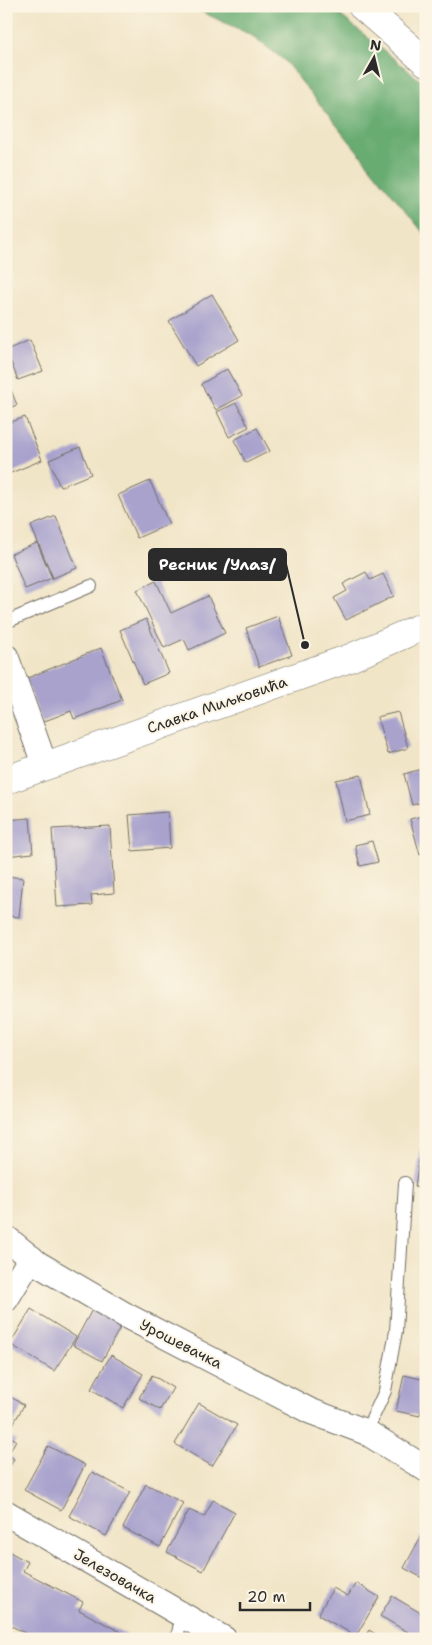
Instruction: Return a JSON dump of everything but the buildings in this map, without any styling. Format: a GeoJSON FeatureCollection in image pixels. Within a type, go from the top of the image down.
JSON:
{"type":"FeatureCollection","features":[{"type":"Feature","properties":{"kind":"street"},"geometry":{"type":"LineString","coordinates":[[362,6],[426,62]]}},
{"type":"Feature","properties":{"kind":"street","name":"Славка Миљковића"},"geometry":{"type":"LineString","coordinates":[[6,780],[350,658],[426,625]]}},
{"type":"Feature","properties":{"kind":"street"},"geometry":{"type":"LineString","coordinates":[[6,657],[46,766]]}},
{"type":"Feature","properties":{"kind":"street","name":"Урошевачка"},"geometry":{"type":"LineString","coordinates":[[6,1238],[47,1270],[125,1315],[301,1406],[366,1432],[426,1469]]}},
{"type":"Feature","properties":{"kind":"street"},"geometry":{"type":"LineString","coordinates":[[6,1299],[31,1258]]}},
{"type":"Feature","properties":{"kind":"street","name":"Јелезовачка"},"geometry":{"type":"LineString","coordinates":[[6,1513],[181,1628],[224,1639]]}},
{"type":"Feature","properties":{"kind":"lane"},"geometry":{"type":"LineString","coordinates":[[6,622],[91,586]]}},
{"type":"Feature","properties":{"kind":"lane"},"geometry":{"type":"LineString","coordinates":[[366,1432],[385,1391],[396,1331],[405,1183]]}},
{"type":"Feature","properties":{"kind":"green space"},"geometry":{"type":"Polygon","coordinates":[[[195,6],[329,6],[426,85],[426,236],[284,60],[251,35],[204,13],[195,6]]]}},
{"type":"Feature","properties":{"kind":"place","name":"Ресник /Улаз/"},"geometry":{"type":"Point","coordinates":[305,645]}}]}
